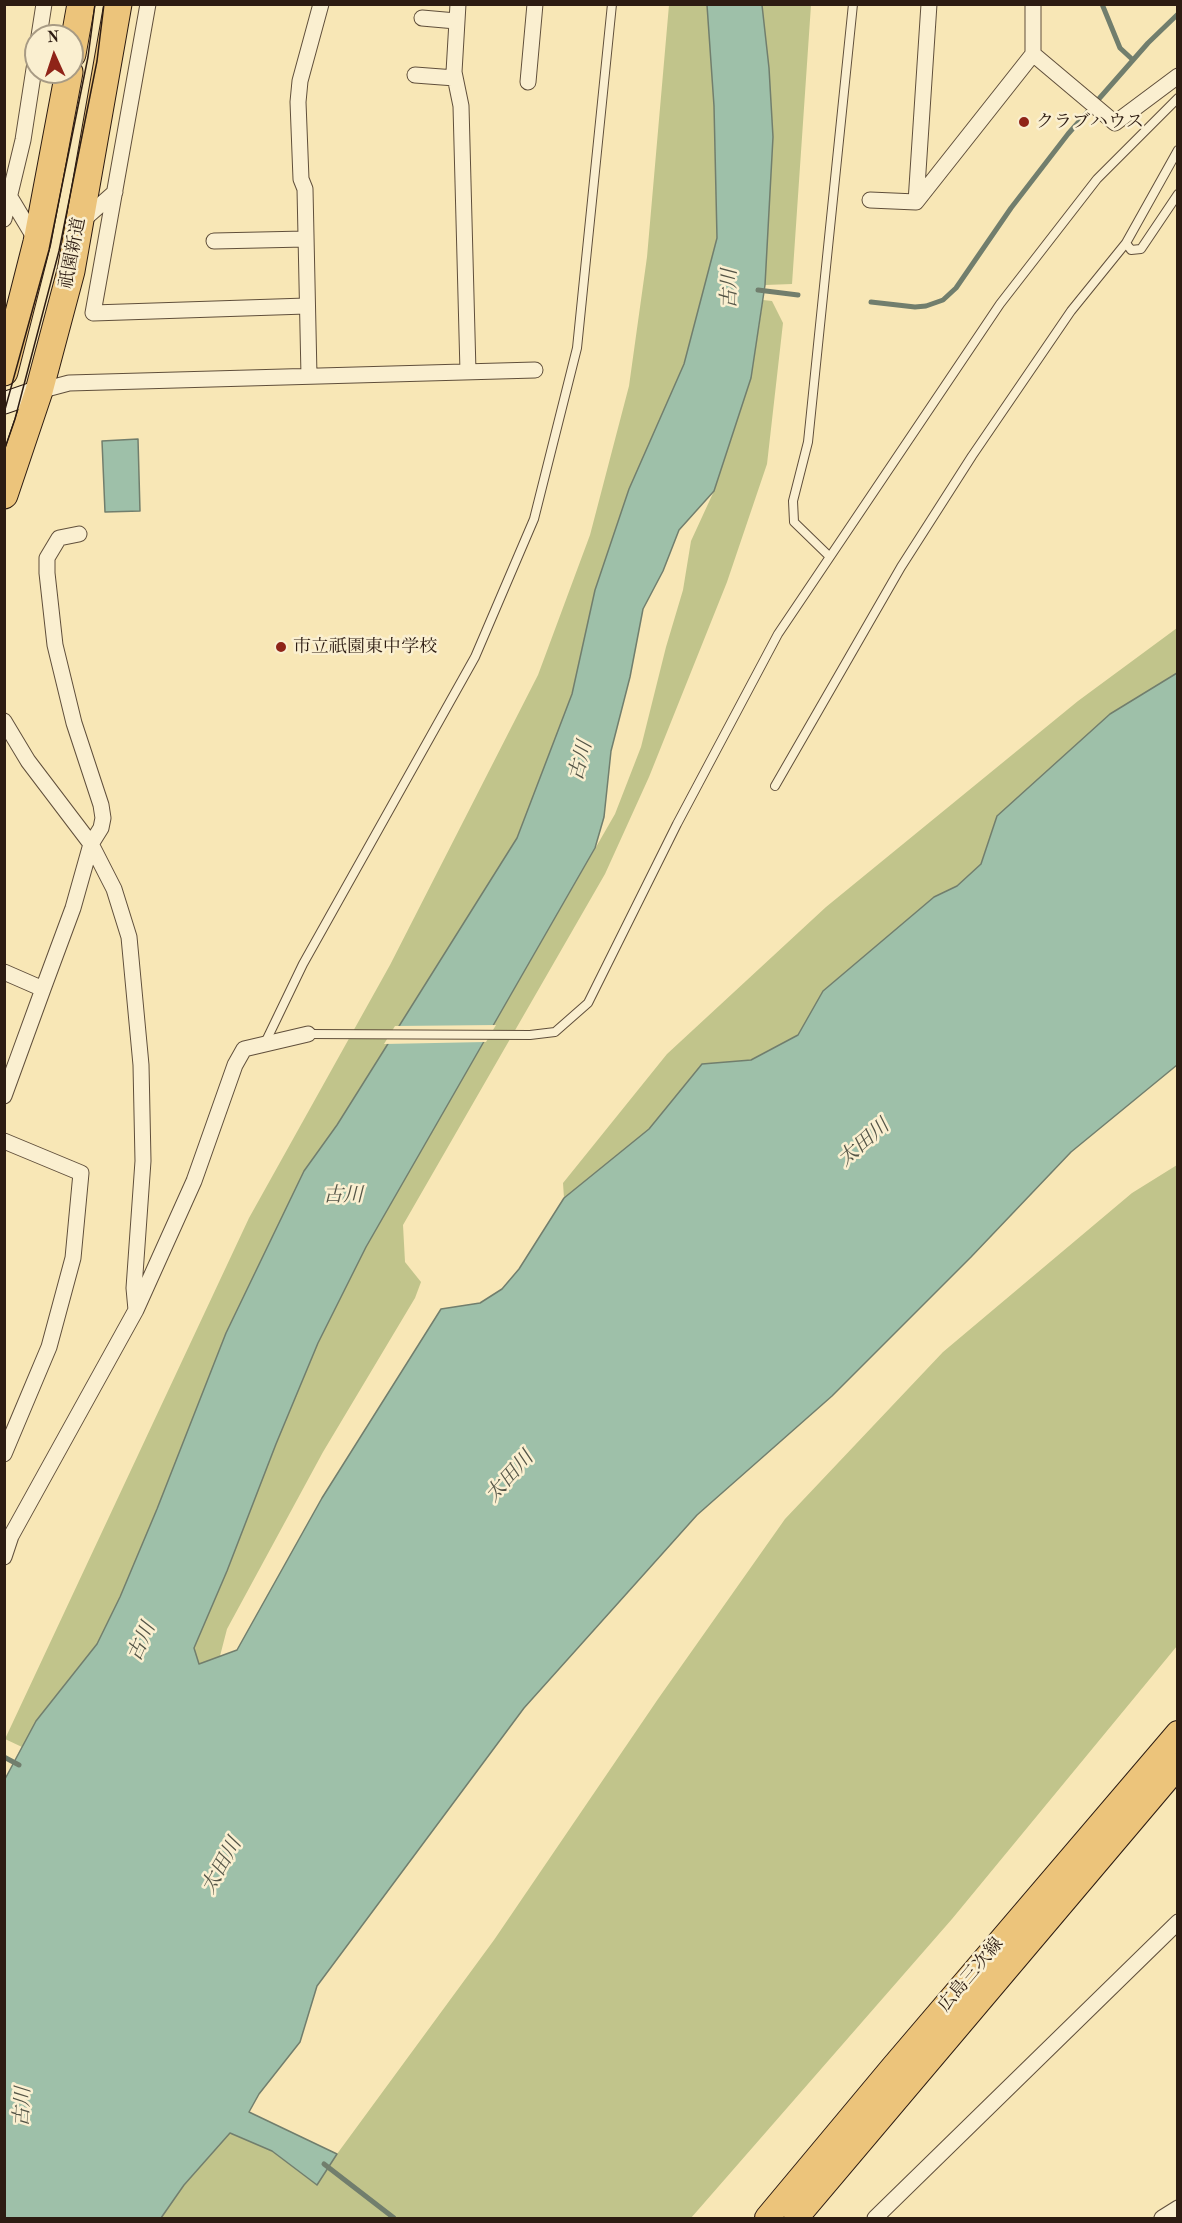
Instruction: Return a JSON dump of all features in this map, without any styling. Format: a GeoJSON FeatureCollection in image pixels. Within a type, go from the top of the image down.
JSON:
{"type":"FeatureCollection","features":[{"type":"Feature","properties":{"kind":"highway"},"geometry":{"type":"LineString","coordinates":[[77,24],[81,4]]}},
{"type":"Feature","properties":{"kind":"highway","name":"祇園新道"},"geometry":{"type":"LineString","coordinates":[[4,495],[39,391],[70,271],[118,4]]}},
{"type":"Feature","properties":{"kind":"highway","name":"祇園新道"},"geometry":{"type":"LineString","coordinates":[[4,372],[37,242],[67,84]]}},
{"type":"Feature","properties":{"kind":"main road","name":"広島三次線"},"geometry":{"type":"LineString","coordinates":[[767,2218],[1178,1733]]}},
{"type":"Feature","properties":{"kind":"main road","name":"広島三次線"},"geometry":{"type":"LineString","coordinates":[[796,2218],[1178,1766]]}},
{"type":"Feature","properties":{"kind":"street"},"geometry":{"type":"LineString","coordinates":[[41,24],[44,4]]}},
{"type":"Feature","properties":{"kind":"street"},"geometry":{"type":"LineString","coordinates":[[148,4],[92,318],[306,306]]}},
{"type":"Feature","properties":{"kind":"street"},"geometry":{"type":"LineString","coordinates":[[309,376],[305,189],[301,179],[298,102],[300,81],[321,4]]}},
{"type":"Feature","properties":{"kind":"street"},"geometry":{"type":"LineString","coordinates":[[458,4],[455,78],[461,106],[468,372]]}},
{"type":"Feature","properties":{"kind":"street"},"geometry":{"type":"LineString","coordinates":[[528,82],[535,4]]}},
{"type":"Feature","properties":{"kind":"street"},"geometry":{"type":"LineString","coordinates":[[916,202],[929,4]]}},
{"type":"Feature","properties":{"kind":"street"},"geometry":{"type":"LineString","coordinates":[[916,202],[1033,54],[1033,4]]}},
{"type":"Feature","properties":{"kind":"street"},"geometry":{"type":"LineString","coordinates":[[422,18],[456,21]]}},
{"type":"Feature","properties":{"kind":"street"},"geometry":{"type":"LineString","coordinates":[[1033,54],[1115,123],[1178,76]]}},
{"type":"Feature","properties":{"kind":"street"},"geometry":{"type":"LineString","coordinates":[[415,75],[455,78]]}},
{"type":"Feature","properties":{"kind":"street"},"geometry":{"type":"LineString","coordinates":[[4,219],[23,140],[32,84]]}},
{"type":"Feature","properties":{"kind":"street"},"geometry":{"type":"LineString","coordinates":[[79,224],[115,192]]}},
{"type":"Feature","properties":{"kind":"street"},"geometry":{"type":"LineString","coordinates":[[10,197],[37,242]]}},
{"type":"Feature","properties":{"kind":"street"},"geometry":{"type":"LineString","coordinates":[[870,200],[916,202]]}},
{"type":"Feature","properties":{"kind":"street"},"geometry":{"type":"LineString","coordinates":[[214,241],[305,239]]}},
{"type":"Feature","properties":{"kind":"street"},"geometry":{"type":"LineString","coordinates":[[4,403],[69,383],[535,370]]}},
{"type":"Feature","properties":{"kind":"street"},"geometry":{"type":"LineString","coordinates":[[4,1096],[73,908],[91,844],[101,828],[103,819],[101,805],[74,723],[55,645],[46,573],[47,558],[59,538],[79,534]]}},
{"type":"Feature","properties":{"kind":"street"},"geometry":{"type":"LineString","coordinates":[[4,721],[28,761],[91,844],[114,889],[129,937],[141,1065],[143,1161],[134,1288],[136,1310]]}},
{"type":"Feature","properties":{"kind":"street"},"geometry":{"type":"LineString","coordinates":[[4,972],[43,990]]}},
{"type":"Feature","properties":{"kind":"street"},"geometry":{"type":"LineString","coordinates":[[4,1557],[11,1536],[136,1310],[194,1181],[235,1065],[244,1049],[308,1034]]}},
{"type":"Feature","properties":{"kind":"street"},"geometry":{"type":"LineString","coordinates":[[4,1141],[81,1173],[73,1258],[49,1347],[6,1447],[4,1466]]}},
{"type":"Feature","properties":{"kind":"street"},"geometry":{"type":"LineString","coordinates":[[875,2218],[1178,1922]]}},
{"type":"Feature","properties":{"kind":"street"},"geometry":{"type":"LineString","coordinates":[[1162,2218],[1178,2208]]}},
{"type":"Feature","properties":{"kind":"lane"},"geometry":{"type":"LineString","coordinates":[[265,1044],[303,964],[475,657],[534,519],[577,348],[612,4]]}},
{"type":"Feature","properties":{"kind":"lane"},"geometry":{"type":"LineString","coordinates":[[829,556],[794,522],[793,501],[808,442],[853,4]]}},
{"type":"Feature","properties":{"kind":"lane"},"geometry":{"type":"LineString","coordinates":[[308,1034],[530,1035],[555,1032],[588,1003],[677,824],[778,634],[1000,304],[1097,179],[1178,98]]}},
{"type":"Feature","properties":{"kind":"lane"},"geometry":{"type":"LineString","coordinates":[[775,786],[901,567],[972,456],[1071,311],[1126,243],[1178,150]]}},
{"type":"Feature","properties":{"kind":"lane"},"geometry":{"type":"LineString","coordinates":[[1126,243],[1131,250],[1141,249],[1178,194]]}},
{"type":"Feature","properties":{"kind":"green space"},"geometry":{"type":"Polygon","coordinates":[[[669,5],[707,5],[714,106],[717,238],[684,364],[629,489],[595,590],[572,694],[517,838],[337,1125],[304,1171],[226,1333],[157,1509],[120,1597],[97,1644],[36,1721],[22,1747],[5,1739],[249,1218],[390,965],[538,675],[590,535],[629,386],[647,257],[669,5]]]}},
{"type":"Feature","properties":{"kind":"green space"},"geometry":{"type":"Polygon","coordinates":[[[762,5],[811,5],[792,284],[765,285],[773,137],[762,5]]]}},
{"type":"Feature","properties":{"kind":"green space"},"geometry":{"type":"Polygon","coordinates":[[[763,300],[772,301],[783,323],[767,464],[727,582],[649,777],[605,874],[403,1225],[405,1262],[421,1282],[415,1298],[323,1452],[227,1629],[220,1656],[199,1665],[194,1648],[318,1343],[366,1247],[615,814],[641,747],[683,590],[691,541],[714,491],[751,378],[763,300]]]}},
{"type":"Feature","properties":{"kind":"green space"},"geometry":{"type":"Polygon","coordinates":[[[1177,628],[1177,673],[1110,714],[998,816],[981,864],[957,886],[934,897],[823,991],[798,1035],[751,1060],[702,1064],[649,1129],[564,1198],[563,1183],[667,1054],[826,907],[1078,701],[1177,628]]]}},
{"type":"Feature","properties":{"kind":"green space"},"geometry":{"type":"Polygon","coordinates":[[[1177,1165],[1177,1646],[952,1919],[691,2218],[161,2218],[184,2185],[230,2133],[272,2151],[317,2185],[337,2154],[494,1940],[658,1699],[785,1519],[943,1352],[1132,1193],[1177,1165]]]}},
{"type":"Feature","properties":{"kind":"water"},"geometry":{"type":"Polygon","coordinates":[[[707,5],[762,5],[773,137],[765,285],[751,378],[714,491],[679,530],[663,571],[643,609],[630,677],[611,751],[604,817],[595,848],[366,1247],[318,1343],[194,1648],[199,1664],[237,1650],[322,1498],[441,1309],[480,1303],[502,1289],[519,1269],[564,1198],[649,1129],[702,1064],[751,1060],[798,1035],[823,991],[934,897],[957,886],[981,864],[997,816],[1110,714],[1177,673],[1177,1065],[1071,1152],[971,1257],[832,1396],[697,1515],[524,1708],[317,1986],[300,2042],[259,2094],[249,2112],[337,2154],[317,2185],[272,2151],[230,2133],[184,2185],[161,2218],[5,2218],[5,1779],[36,1721],[97,1644],[120,1597],[157,1509],[226,1333],[304,1171],[337,1125],[517,838],[572,694],[595,590],[629,489],[684,364],[717,238],[714,106],[707,5]]]}},
{"type":"Feature","properties":{"kind":"water"},"geometry":{"type":"Polygon","coordinates":[[[138,439],[140,511],[105,512],[102,441],[138,439]]]}},
{"type":"Feature","properties":{"kind":"pier"},"geometry":{"type":"Polygon","coordinates":[[[496,1025],[486,1042],[384,1044],[395,1026],[496,1025]]]}},
{"type":"Feature","properties":{"kind":"waterway"},"geometry":{"type":"LineString","coordinates":[[1102,4],[1120,48],[1133,60]]}},
{"type":"Feature","properties":{"kind":"waterway"},"geometry":{"type":"LineString","coordinates":[[871,302],[926,306],[943,300],[956,288],[1011,208],[1068,134],[1148,43],[1178,14]]}},
{"type":"Feature","properties":{"kind":"waterway"},"geometry":{"type":"LineString","coordinates":[[758,290],[798,295]]}},
{"type":"Feature","properties":{"kind":"waterway"},"geometry":{"type":"LineString","coordinates":[[4,1757],[19,1765]]}},
{"type":"Feature","properties":{"kind":"waterway"},"geometry":{"type":"LineString","coordinates":[[324,2164],[394,2218]]}},
{"type":"Feature","properties":{"kind":"tram line"},"geometry":{"type":"LineString","coordinates":[[4,413],[49,250],[88,57],[95,4]]}},
{"type":"Feature","properties":{"kind":"tram line"},"geometry":{"type":"LineString","coordinates":[[4,451],[15,419],[59,251],[97,61],[104,4]]}},
{"type":"Feature","properties":{"kind":"place","name":"クラブハウス"},"geometry":{"type":"Point","coordinates":[1024,122]}},
{"type":"Feature","properties":{"kind":"place","name":"市立祇園東中学校"},"geometry":{"type":"Point","coordinates":[281,647]}},
{"type":"Feature","properties":{"kind":"water label","name":"古川"},"geometry":{"type":"Point","coordinates":[730,289]}},
{"type":"Feature","properties":{"kind":"water label","name":"古川"},"geometry":{"type":"Point","coordinates":[581,761]}},
{"type":"Feature","properties":{"kind":"water label","name":"太田川"},"geometry":{"type":"Point","coordinates":[864,1143]}},
{"type":"Feature","properties":{"kind":"water label","name":"古川"},"geometry":{"type":"Point","coordinates":[343,1196]}},
{"type":"Feature","properties":{"kind":"water label","name":"太田川"},"geometry":{"type":"Point","coordinates":[510,1477]}},
{"type":"Feature","properties":{"kind":"water label","name":"古川"},"geometry":{"type":"Point","coordinates":[142,1642]}},
{"type":"Feature","properties":{"kind":"water label","name":"太田川"},"geometry":{"type":"Point","coordinates":[222,1866]}},
{"type":"Feature","properties":{"kind":"water label","name":"古川"},"geometry":{"type":"Point","coordinates":[23,2107]}}]}
